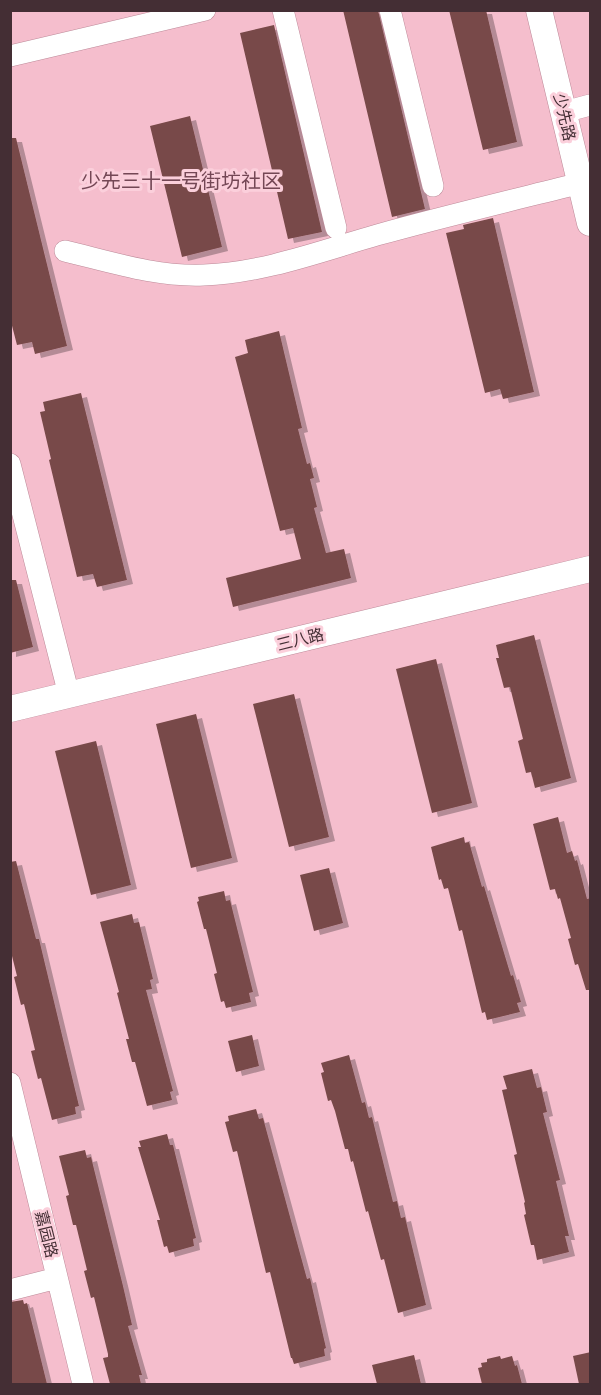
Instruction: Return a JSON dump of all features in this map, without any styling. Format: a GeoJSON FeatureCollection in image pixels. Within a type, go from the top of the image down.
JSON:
{"type":"FeatureCollection","features":[{"type":"Feature","properties":{"kind":"main road","name":"少先路"},"geometry":{"type":"LineString","coordinates":[[539,10],[591,223]]}},
{"type":"Feature","properties":{"kind":"main road","name":"三八路"},"geometry":{"type":"LineString","coordinates":[[10,709],[591,569]]}},
{"type":"Feature","properties":{"kind":"street"},"geometry":{"type":"LineString","coordinates":[[10,56],[169,15],[205,10]]}},
{"type":"Feature","properties":{"kind":"street"},"geometry":{"type":"LineString","coordinates":[[283,10],[336,228]]}},
{"type":"Feature","properties":{"kind":"street"},"geometry":{"type":"LineString","coordinates":[[390,10],[433,186]]}},
{"type":"Feature","properties":{"kind":"street"},"geometry":{"type":"LineString","coordinates":[[564,112],[591,105]]}},
{"type":"Feature","properties":{"kind":"street"},"geometry":{"type":"LineString","coordinates":[[65,251],[157,273],[205,275],[227,273],[257,269],[407,227],[581,183]]}},
{"type":"Feature","properties":{"kind":"street"},"geometry":{"type":"LineString","coordinates":[[10,464],[69,695]]}},
{"type":"Feature","properties":{"kind":"street","name":"嘉园路"},"geometry":{"type":"LineString","coordinates":[[10,1083],[83,1384]]}},
{"type":"Feature","properties":{"kind":"street"},"geometry":{"type":"LineString","coordinates":[[10,1290],[57,1278]]}},
{"type":"Feature","properties":{"kind":"building"},"geometry":{"type":"Polygon","coordinates":[[[343,10],[378,10],[425,209],[392,217],[343,10]]]}},
{"type":"Feature","properties":{"kind":"building"},"geometry":{"type":"Polygon","coordinates":[[[449,10],[486,10],[517,142],[483,150],[449,10]]]}},
{"type":"Feature","properties":{"kind":"building"},"geometry":{"type":"Polygon","coordinates":[[[274,25],[322,232],[288,239],[240,33],[274,25]]]}},
{"type":"Feature","properties":{"kind":"building"},"geometry":{"type":"Polygon","coordinates":[[[190,116],[222,247],[182,257],[150,126],[190,116]]]}},
{"type":"Feature","properties":{"kind":"building"},"geometry":{"type":"Polygon","coordinates":[[[10,138],[16,138],[67,346],[35,354],[32,342],[17,345],[10,318],[10,138]]]}},
{"type":"Feature","properties":{"kind":"building"},"geometry":{"type":"Polygon","coordinates":[[[493,218],[534,392],[503,399],[500,389],[485,393],[446,233],[464,229],[463,225],[493,218]]]}},
{"type":"Feature","properties":{"kind":"building"},"geometry":{"type":"Polygon","coordinates":[[[279,331],[302,428],[298,429],[307,464],[310,463],[314,478],[310,479],[317,507],[314,508],[326,553],[344,549],[351,578],[233,607],[226,578],[301,559],[293,528],[280,531],[235,357],[248,353],[245,340],[279,331]]]}},
{"type":"Feature","properties":{"kind":"building"},"geometry":{"type":"Polygon","coordinates":[[[81,393],[127,580],[97,587],[93,574],[77,577],[40,412],[45,411],[43,402],[81,393]]]}},
{"type":"Feature","properties":{"kind":"building"},"geometry":{"type":"Polygon","coordinates":[[[10,580],[16,580],[33,647],[10,653],[10,580]]]}},
{"type":"Feature","properties":{"kind":"building"},"geometry":{"type":"Polygon","coordinates":[[[534,635],[571,778],[535,788],[531,772],[526,773],[518,741],[523,739],[510,687],[504,688],[496,658],[499,658],[496,645],[534,635]]]}},
{"type":"Feature","properties":{"kind":"building"},"geometry":{"type":"Polygon","coordinates":[[[436,659],[472,803],[432,813],[396,669],[436,659]]]}},
{"type":"Feature","properties":{"kind":"building"},"geometry":{"type":"Polygon","coordinates":[[[294,694],[329,837],[289,847],[253,704],[294,694]]]}},
{"type":"Feature","properties":{"kind":"building"},"geometry":{"type":"Polygon","coordinates":[[[196,714],[232,858],[191,868],[156,724],[196,714]]]}},
{"type":"Feature","properties":{"kind":"building"},"geometry":{"type":"Polygon","coordinates":[[[96,741],[131,885],[91,895],[55,751],[96,741]]]}},
{"type":"Feature","properties":{"kind":"building"},"geometry":{"type":"Polygon","coordinates":[[[558,817],[567,853],[572,851],[575,861],[577,860],[587,899],[591,898],[591,990],[586,990],[578,964],[575,965],[568,939],[571,938],[560,898],[558,899],[555,889],[550,890],[533,824],[558,817]]]}},
{"type":"Feature","properties":{"kind":"building"},"geometry":{"type":"Polygon","coordinates":[[[464,837],[465,843],[469,842],[521,1002],[517,1003],[520,1012],[487,1020],[485,1012],[482,1013],[462,930],[459,931],[448,888],[444,889],[441,879],[439,880],[431,847],[464,837]]]}},
{"type":"Feature","properties":{"kind":"building"},"geometry":{"type":"Polygon","coordinates":[[[16,861],[36,939],[39,939],[79,1106],[75,1107],[76,1114],[52,1120],[41,1078],[38,1079],[31,1051],[35,1050],[24,1004],[21,1005],[14,977],[17,976],[10,948],[10,862],[16,861]]]}},
{"type":"Feature","properties":{"kind":"building"},"geometry":{"type":"Polygon","coordinates":[[[329,868],[343,923],[314,931],[300,875],[329,868]]]}},
{"type":"Feature","properties":{"kind":"building"},"geometry":{"type":"Polygon","coordinates":[[[224,891],[226,901],[230,900],[253,992],[249,993],[251,1002],[226,1008],[224,1001],[221,1002],[214,974],[217,973],[197,902],[198,897],[224,891]]]}},
{"type":"Feature","properties":{"kind":"building"},"geometry":{"type":"Polygon","coordinates":[[[132,914],[134,923],[139,922],[153,979],[150,980],[152,989],[146,990],[173,1091],[170,1092],[172,1100],[147,1106],[126,1039],[129,1039],[117,993],[119,992],[100,922],[132,914]]]}},
{"type":"Feature","properties":{"kind":"building"},"geometry":{"type":"Polygon","coordinates":[[[252,1035],[259,1066],[236,1072],[228,1041],[252,1035]]]}},
{"type":"Feature","properties":{"kind":"building"},"geometry":{"type":"Polygon","coordinates":[[[349,1055],[362,1103],[365,1102],[369,1118],[372,1117],[393,1202],[397,1201],[401,1218],[405,1217],[426,1305],[398,1313],[384,1259],[381,1260],[368,1211],[366,1212],[353,1161],[351,1162],[348,1149],[345,1149],[335,1111],[331,1100],[328,1101],[321,1073],[324,1072],[321,1063],[349,1055]]]}},
{"type":"Feature","properties":{"kind":"building"},"geometry":{"type":"Polygon","coordinates":[[[532,1069],[537,1088],[541,1087],[547,1112],[543,1113],[560,1180],[556,1181],[569,1236],[565,1236],[569,1252],[537,1260],[524,1215],[526,1214],[525,1202],[514,1155],[517,1154],[502,1090],[507,1089],[503,1076],[532,1069]]]}},
{"type":"Feature","properties":{"kind":"building"},"geometry":{"type":"Polygon","coordinates":[[[256,1109],[259,1119],[263,1118],[307,1279],[310,1278],[326,1348],[324,1349],[325,1356],[294,1364],[270,1272],[266,1273],[237,1151],[233,1152],[225,1122],[229,1121],[228,1116],[256,1109]]]}},
{"type":"Feature","properties":{"kind":"building"},"geometry":{"type":"Polygon","coordinates":[[[167,1134],[170,1145],[173,1145],[196,1238],[193,1239],[194,1246],[169,1253],[167,1246],[164,1247],[157,1220],[160,1220],[138,1147],[141,1147],[139,1141],[167,1134]]]}},
{"type":"Feature","properties":{"kind":"building"},"geometry":{"type":"Polygon","coordinates":[[[85,1150],[87,1158],[91,1157],[123,1286],[132,1325],[128,1326],[142,1375],[139,1375],[141,1384],[110,1384],[103,1358],[108,1357],[108,1354],[94,1297],[91,1298],[84,1271],[87,1270],[76,1225],[73,1225],[66,1196],[69,1195],[59,1156],[85,1150]]]}},
{"type":"Feature","properties":{"kind":"building"},"geometry":{"type":"Polygon","coordinates":[[[23,1300],[24,1304],[27,1303],[47,1384],[10,1384],[10,1302],[23,1300]]]}},
{"type":"Feature","properties":{"kind":"building"},"geometry":{"type":"Polygon","coordinates":[[[591,1352],[591,1384],[579,1384],[573,1356],[591,1352]]]}},
{"type":"Feature","properties":{"kind":"building"},"geometry":{"type":"Polygon","coordinates":[[[414,1355],[421,1384],[377,1384],[372,1365],[414,1355]]]}},
{"type":"Feature","properties":{"kind":"building"},"geometry":{"type":"Polygon","coordinates":[[[500,1356],[501,1359],[512,1356],[522,1384],[482,1384],[478,1368],[482,1367],[481,1363],[500,1356]]]}},
{"type":"Feature","properties":{"kind":"district","name":"少先三十一号街坊社区"},"geometry":{"type":"Point","coordinates":[181,180]}}]}
